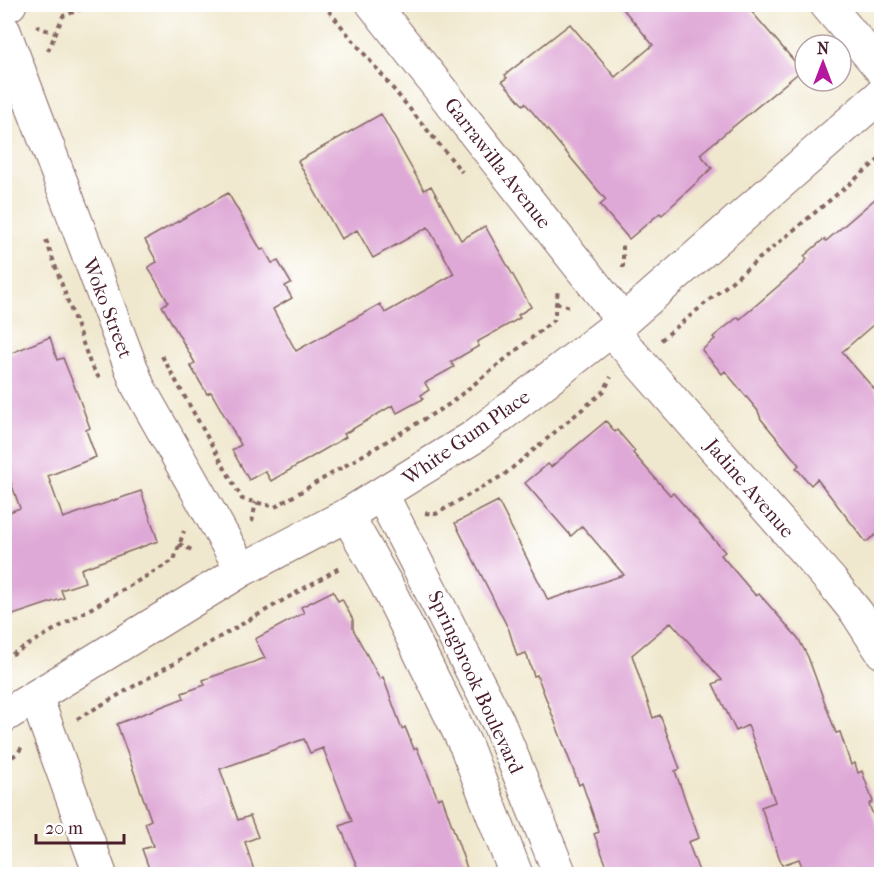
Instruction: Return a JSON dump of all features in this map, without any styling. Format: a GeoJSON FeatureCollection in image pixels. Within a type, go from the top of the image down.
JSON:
{"type":"FeatureCollection","features":[{"type":"Feature","properties":{"kind":"street"},"geometry":{"type":"LineString","coordinates":[[4,7],[10,4]]}},
{"type":"Feature","properties":{"kind":"street","name":"Garrawilla Avenue"},"geometry":{"type":"LineString","coordinates":[[373,4],[617,325]]}},
{"type":"Feature","properties":{"kind":"street"},"geometry":{"type":"LineString","coordinates":[[826,4],[882,70]]}},
{"type":"Feature","properties":{"kind":"street","name":"Woko Street"},"geometry":{"type":"LineString","coordinates":[[4,31],[138,386],[242,570]]}},
{"type":"Feature","properties":{"kind":"street","name":"White Gum Place"},"geometry":{"type":"LineString","coordinates":[[4,716],[242,570],[382,495],[472,438],[617,325],[882,94]]}},
{"type":"Feature","properties":{"kind":"street","name":"Jadine Avenue"},"geometry":{"type":"LineString","coordinates":[[617,325],[832,582],[857,613],[882,652]]}},
{"type":"Feature","properties":{"kind":"street","name":"Springbrook Boulevard"},"geometry":{"type":"LineString","coordinates":[[382,495],[498,722],[560,874]]}},
{"type":"Feature","properties":{"kind":"street","name":"Springbrook Boulevard"},"geometry":{"type":"LineString","coordinates":[[347,515],[387,586],[466,746],[516,874]]}},
{"type":"Feature","properties":{"kind":"street"},"geometry":{"type":"LineString","coordinates":[[36,697],[100,874]]}},
{"type":"Feature","properties":{"kind":"path"},"geometry":{"type":"LineString","coordinates":[[51,59],[47,49],[63,16],[95,4]]}},
{"type":"Feature","properties":{"kind":"path"},"geometry":{"type":"LineString","coordinates":[[323,4],[467,178]]}},
{"type":"Feature","properties":{"kind":"path"},"geometry":{"type":"LineString","coordinates":[[44,232],[90,363],[102,383]]}},
{"type":"Feature","properties":{"kind":"path"},"geometry":{"type":"LineString","coordinates":[[161,353],[242,499],[275,507],[448,405],[554,320],[558,288]]}},
{"type":"Feature","properties":{"kind":"path"},"geometry":{"type":"LineString","coordinates":[[4,660],[174,560],[185,529]]}},
{"type":"Feature","properties":{"kind":"building"},"geometry":{"type":"Polygon","coordinates":[[[619,4],[745,4],[793,60],[793,77],[700,154],[712,168],[662,215],[660,213],[629,239],[600,205],[606,200],[525,103],[523,105],[502,81],[507,78],[505,75],[570,24],[615,77],[653,45],[619,4]]]}},
{"type":"Feature","properties":{"kind":"building"},"geometry":{"type":"Polygon","coordinates":[[[381,114],[424,190],[431,186],[461,240],[485,226],[531,307],[518,315],[520,318],[477,342],[479,346],[451,362],[454,367],[425,383],[429,390],[421,395],[423,399],[397,413],[393,405],[344,434],[346,437],[271,481],[265,471],[249,480],[232,450],[241,445],[211,392],[207,394],[190,365],[195,363],[162,306],[168,302],[148,267],[157,262],[145,240],[228,193],[261,250],[264,249],[272,263],[278,261],[291,283],[285,286],[292,298],[273,309],[296,351],[380,304],[385,313],[454,274],[428,227],[373,258],[357,230],[341,239],[298,161],[381,114]]]}},
{"type":"Feature","properties":{"kind":"building"},"geometry":{"type":"Polygon","coordinates":[[[882,193],[882,317],[842,352],[882,398],[882,530],[866,542],[817,479],[811,485],[796,468],[799,465],[761,419],[758,411],[725,371],[722,374],[702,350],[715,339],[713,337],[738,317],[740,319],[798,269],[807,259],[804,256],[824,239],[826,241],[882,193]]]}},
{"type":"Feature","properties":{"kind":"building"},"geometry":{"type":"Polygon","coordinates":[[[50,337],[57,360],[63,358],[79,398],[90,428],[86,430],[96,457],[48,476],[63,518],[141,491],[158,541],[81,569],[85,582],[61,590],[64,598],[4,618],[4,514],[20,508],[4,463],[4,356],[50,337]]]}},
{"type":"Feature","properties":{"kind":"building"},"geometry":{"type":"Polygon","coordinates":[[[606,421],[615,432],[617,430],[635,451],[633,453],[670,495],[673,493],[725,552],[721,555],[756,596],[759,594],[798,638],[808,657],[836,733],[840,732],[851,765],[855,763],[858,773],[862,771],[873,802],[869,804],[882,840],[882,874],[805,874],[799,859],[782,865],[761,807],[775,802],[748,725],[736,731],[713,684],[722,680],[671,622],[632,655],[653,718],[660,715],[680,769],[675,771],[699,838],[688,842],[700,874],[610,874],[594,834],[599,832],[582,783],[579,785],[537,675],[534,676],[526,653],[517,656],[509,630],[455,523],[498,501],[548,600],[624,575],[582,526],[571,536],[525,483],[548,464],[551,467],[606,421]]]}},
{"type":"Feature","properties":{"kind":"building"},"geometry":{"type":"Polygon","coordinates":[[[333,591],[338,601],[342,599],[353,620],[353,629],[380,679],[383,677],[402,729],[405,727],[414,749],[417,748],[438,799],[442,797],[469,874],[360,874],[340,826],[352,821],[323,748],[310,753],[304,739],[220,769],[238,820],[250,816],[258,837],[245,842],[255,874],[151,874],[142,849],[153,846],[145,823],[151,820],[117,724],[184,698],[182,693],[205,685],[203,680],[265,658],[255,639],[304,613],[301,607],[333,591]]]}}]}
